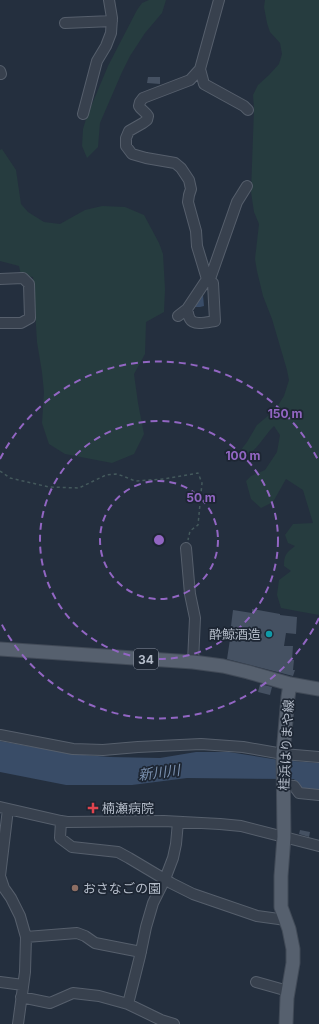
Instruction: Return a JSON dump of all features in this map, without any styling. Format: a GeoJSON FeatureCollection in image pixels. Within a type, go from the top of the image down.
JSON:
{"type":"FeatureCollection","features":[{"type":"Feature","properties":{"kind":"main road","name":"桂浜はりまや線"},"geometry":{"type":"LineString","coordinates":[[0,649],[193,662],[223,666],[290,684],[284,756],[284,837],[280,907],[289,929],[293,949],[287,998],[286,1024]]}},
{"type":"Feature","properties":{"kind":"main road"},"geometry":{"type":"LineString","coordinates":[[290,684],[319,689]]}},
{"type":"Feature","properties":{"kind":"street"},"geometry":{"type":"LineString","coordinates":[[83,114],[97,61],[106,46],[111,33],[112,21],[109,0]]}},
{"type":"Feature","properties":{"kind":"street"},"geometry":{"type":"LineString","coordinates":[[187,309],[190,319],[194,322],[205,323],[215,321],[212,283],[208,279],[197,246],[196,231],[188,202],[192,189],[190,180],[175,163],[132,154],[126,146],[126,138],[129,131],[146,120],[148,116],[139,106],[143,98],[190,80],[200,69],[219,0]]}},
{"type":"Feature","properties":{"kind":"street"},"geometry":{"type":"LineString","coordinates":[[65,23],[112,21]]}},
{"type":"Feature","properties":{"kind":"street"},"geometry":{"type":"LineString","coordinates":[[200,69],[204,84],[244,106],[248,110]]}},
{"type":"Feature","properties":{"kind":"street"},"geometry":{"type":"LineString","coordinates":[[178,316],[187,309],[211,276],[237,202],[247,186]]}},
{"type":"Feature","properties":{"kind":"street"},"geometry":{"type":"LineString","coordinates":[[0,279],[24,278],[29,284],[30,318],[22,323],[0,323]]}},
{"type":"Feature","properties":{"kind":"street"},"geometry":{"type":"LineString","coordinates":[[186,548],[190,594],[195,618],[193,662]]}},
{"type":"Feature","properties":{"kind":"street"},"geometry":{"type":"LineString","coordinates":[[0,735],[73,749],[103,750],[201,744],[243,747],[284,756],[319,757]]}},
{"type":"Feature","properties":{"kind":"street"},"geometry":{"type":"LineString","coordinates":[[283,782],[294,786],[299,793],[319,795]]}},
{"type":"Feature","properties":{"kind":"street"},"geometry":{"type":"LineString","coordinates":[[18,1024],[25,972],[26,937],[20,916],[4,888],[0,876],[4,808],[61,821],[164,821],[240,826],[319,846]]}},
{"type":"Feature","properties":{"kind":"street"},"geometry":{"type":"LineString","coordinates":[[61,821],[60,838],[72,847],[118,852],[193,894],[257,916],[286,920]]}},
{"type":"Feature","properties":{"kind":"street"},"geometry":{"type":"LineString","coordinates":[[128,1004],[153,903],[165,879],[173,858],[178,822]]}},
{"type":"Feature","properties":{"kind":"street"},"geometry":{"type":"LineString","coordinates":[[26,937],[77,933],[85,936],[95,943],[141,952]]}},
{"type":"Feature","properties":{"kind":"street"},"geometry":{"type":"LineString","coordinates":[[0,982],[23,985]]}},
{"type":"Feature","properties":{"kind":"street"},"geometry":{"type":"LineString","coordinates":[[256,982],[288,991]]}},
{"type":"Feature","properties":{"kind":"street"},"geometry":{"type":"LineString","coordinates":[[22,997],[50,1003],[72,993],[99,996],[128,1004],[161,1020],[174,1024]]}},
{"type":"Feature","properties":{"kind":"path"},"geometry":{"type":"LineString","coordinates":[[0,471],[10,478],[49,487],[79,488],[106,475],[116,474],[135,481],[164,479],[198,473],[202,483],[198,524],[190,531],[186,548]]}},
{"type":"Feature","properties":{"kind":"green space"},"geometry":{"type":"Polygon","coordinates":[[[149,0],[166,0],[162,13],[145,33],[130,56],[122,72],[100,123],[98,147],[87,158],[82,146],[83,129],[87,116],[108,66],[137,10],[142,3],[149,0]]]}},
{"type":"Feature","properties":{"kind":"green space"},"geometry":{"type":"Polygon","coordinates":[[[265,0],[319,0],[319,615],[281,608],[277,595],[279,580],[291,571],[284,566],[284,559],[295,546],[288,543],[285,535],[293,524],[313,523],[303,490],[286,479],[273,502],[261,508],[251,499],[246,481],[251,476],[265,470],[277,452],[280,435],[274,426],[253,451],[248,455],[234,459],[247,442],[257,425],[275,410],[284,396],[289,380],[272,319],[263,296],[255,259],[259,224],[254,212],[251,192],[254,109],[253,95],[258,85],[279,64],[282,54],[280,43],[270,32],[267,23],[264,7],[265,0]]]}},
{"type":"Feature","properties":{"kind":"green space"},"geometry":{"type":"Polygon","coordinates":[[[2,149],[16,170],[21,204],[28,212],[44,222],[60,224],[85,210],[102,206],[125,207],[144,215],[159,243],[163,254],[165,289],[164,312],[146,322],[145,354],[134,374],[144,434],[134,454],[112,463],[65,454],[49,444],[42,423],[44,392],[37,342],[33,277],[21,275],[19,266],[0,261],[0,150],[2,149]]]}},
{"type":"Feature","properties":{"kind":"water"},"geometry":{"type":"Polygon","coordinates":[[[203,295],[204,306],[194,307],[201,296],[203,295]]]}},
{"type":"Feature","properties":{"kind":"water","name":"新川川"},"geometry":{"type":"Polygon","coordinates":[[[0,741],[72,754],[110,757],[160,758],[196,752],[229,752],[279,760],[319,763],[319,792],[300,790],[294,779],[187,778],[132,785],[66,785],[0,772],[0,741]]]}},
{"type":"Feature","properties":{"kind":"building"},"geometry":{"type":"Polygon","coordinates":[[[148,77],[160,77],[160,84],[147,83],[148,77]]]}},
{"type":"Feature","properties":{"kind":"building"},"geometry":{"type":"Polygon","coordinates":[[[252,609],[297,617],[296,634],[286,633],[284,646],[293,646],[292,660],[294,660],[293,670],[295,670],[293,676],[227,659],[233,610],[252,613],[252,609]]]}},
{"type":"Feature","properties":{"kind":"building"},"geometry":{"type":"Polygon","coordinates":[[[260,684],[272,687],[270,695],[258,692],[260,684]]]}},
{"type":"Feature","properties":{"kind":"building"},"geometry":{"type":"Polygon","coordinates":[[[300,830],[310,832],[309,837],[299,834],[300,830]]]}},
{"type":"Feature","properties":{"kind":"place","name":"酔鯨酒造"},"geometry":{"type":"Point","coordinates":[269,634]}},
{"type":"Feature","properties":{"kind":"place","name":"楠瀬病院"},"geometry":{"type":"Point","coordinates":[93,808]}},
{"type":"Feature","properties":{"kind":"place","name":"おさなごの園"},"geometry":{"type":"Point","coordinates":[75,888]}}]}
